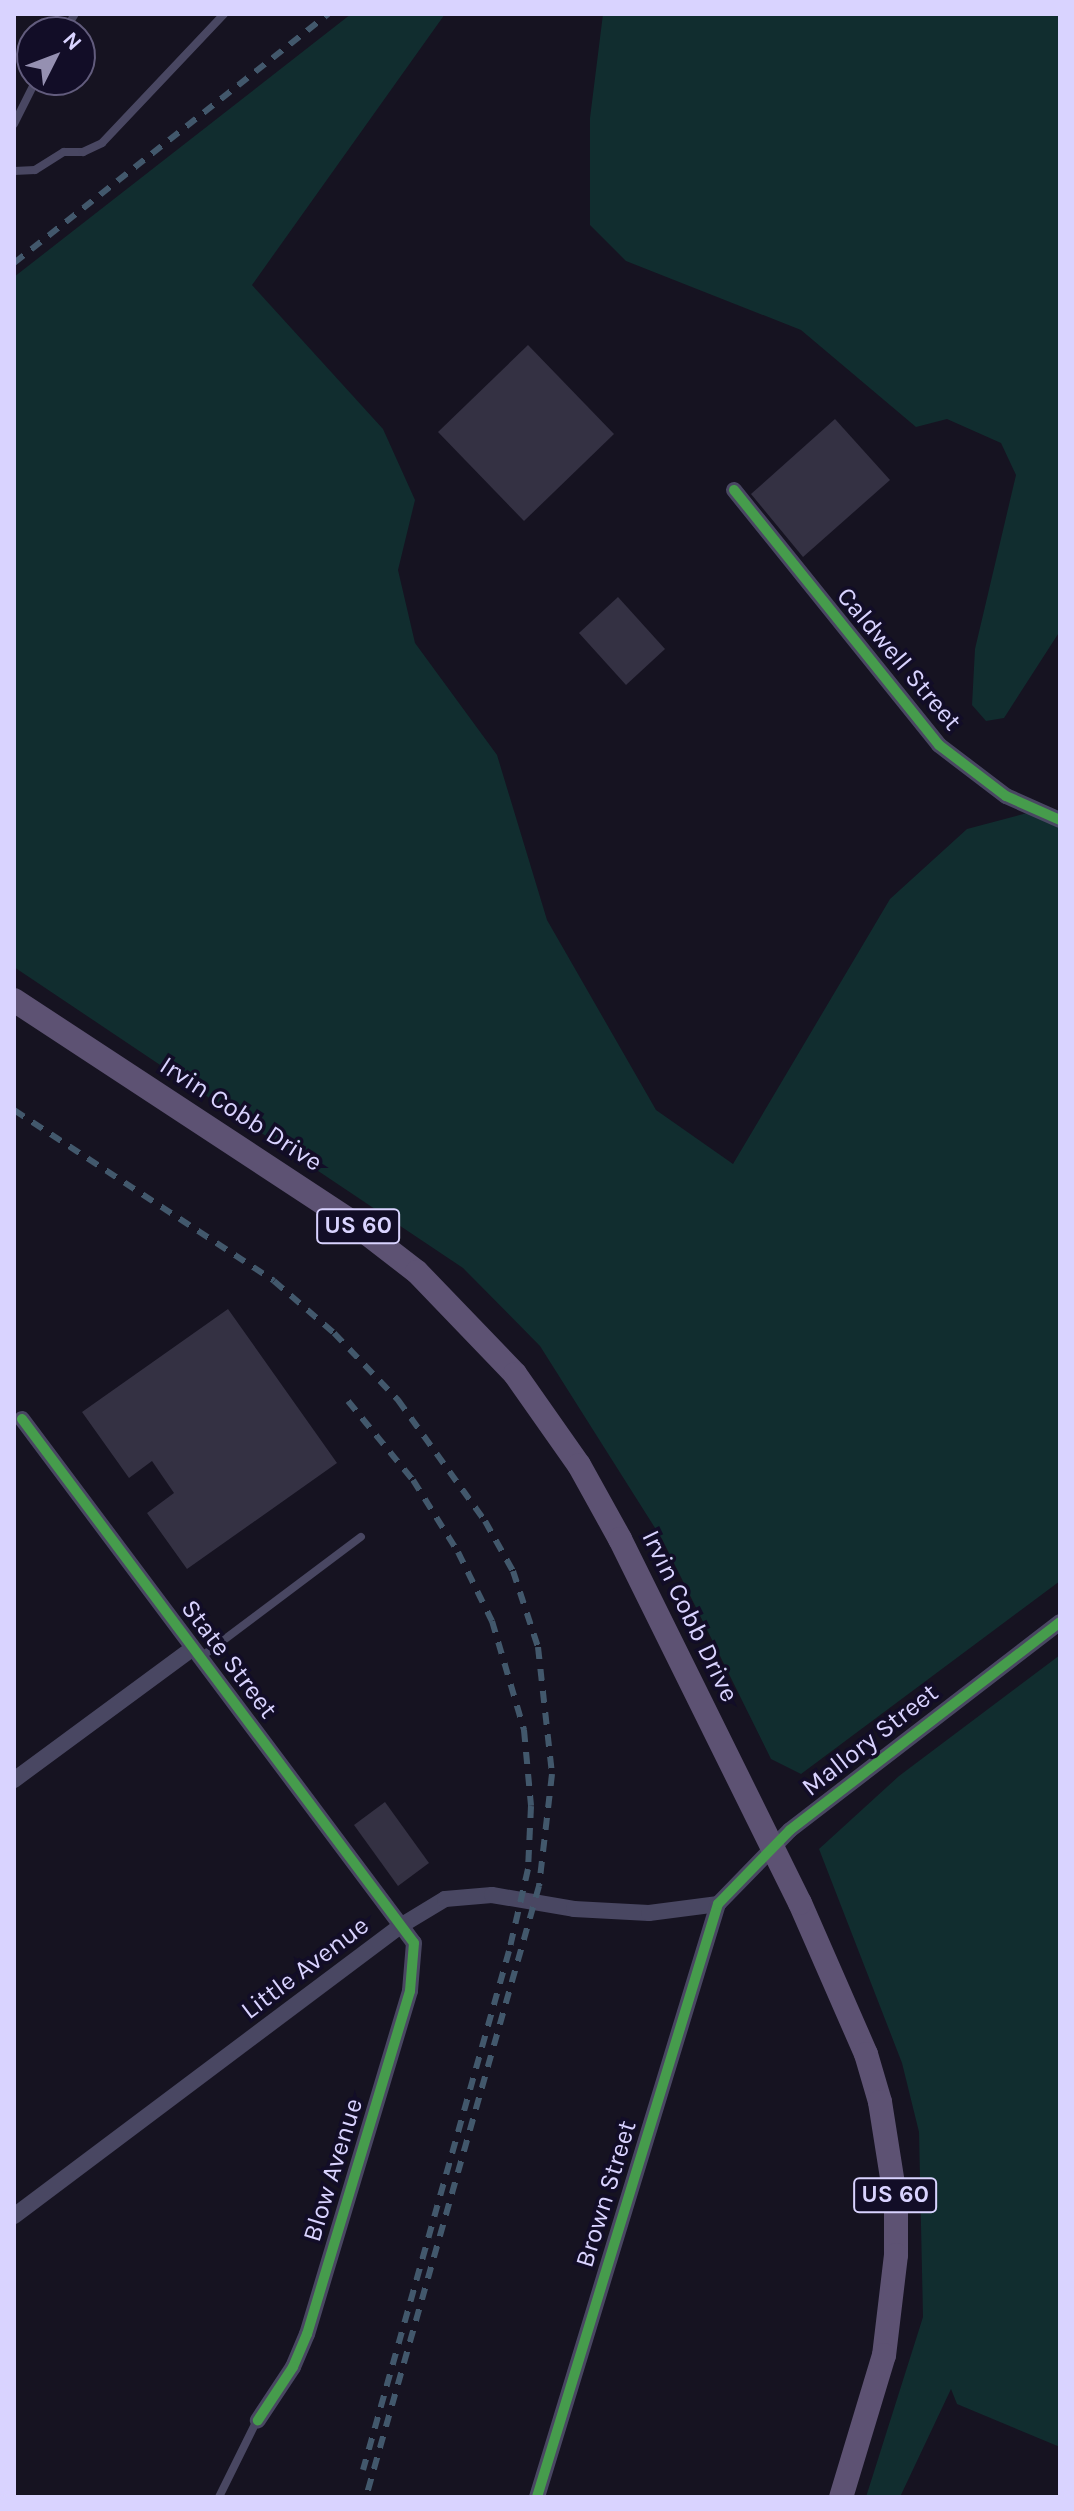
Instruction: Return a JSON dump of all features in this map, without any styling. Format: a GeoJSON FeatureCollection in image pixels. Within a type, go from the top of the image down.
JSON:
{"type":"FeatureCollection","features":[{"type":"Feature","properties":{"kind":"main road","name":"Irvin Cobb Drive"},"geometry":{"type":"LineString","coordinates":[[14,1000],[351,1221],[417,1272],[515,1374],[579,1465],[620,1539],[800,1903],[866,2054],[885,2127],[896,2203],[894,2293],[884,2355],[841,2497]]}},
{"type":"Feature","properties":{"kind":"street","name":"Caldwell Street"},"geometry":{"type":"LineString","coordinates":[[734,490],[939,745],[1006,796],[1060,820]]}},
{"type":"Feature","properties":{"kind":"street","name":"State Street"},"geometry":{"type":"LineString","coordinates":[[18,1414],[402,1925]]}},
{"type":"Feature","properties":{"kind":"street","name":"Mallory Street"},"geometry":{"type":"LineString","coordinates":[[718,1904],[790,1830],[1060,1622]]}},
{"type":"Feature","properties":{"kind":"street"},"geometry":{"type":"LineString","coordinates":[[14,1780],[197,1653]]}},
{"type":"Feature","properties":{"kind":"street","name":"Little Avenue"},"geometry":{"type":"LineString","coordinates":[[14,2216],[402,1925],[445,1899],[466,1895],[649,1913],[718,1904]]}},
{"type":"Feature","properties":{"kind":"street","name":"Brown Street"},"geometry":{"type":"LineString","coordinates":[[537,2497],[718,1904]]}},
{"type":"Feature","properties":{"kind":"street","name":"Blow Avenue"},"geometry":{"type":"LineString","coordinates":[[258,2420],[293,2367],[307,2334],[410,1991],[416,1959],[414,1943],[402,1925]]}},
{"type":"Feature","properties":{"kind":"lane"},"geometry":{"type":"LineString","coordinates":[[14,171],[35,170],[64,152],[83,152],[102,143],[224,14]]}},
{"type":"Feature","properties":{"kind":"lane"},"geometry":{"type":"LineString","coordinates":[[14,124],[28,96]]}},
{"type":"Feature","properties":{"kind":"lane"},"geometry":{"type":"LineString","coordinates":[[197,1653],[361,1537]]}},
{"type":"Feature","properties":{"kind":"lane"},"geometry":{"type":"LineString","coordinates":[[219,2497],[258,2420]]}},
{"type":"Feature","properties":{"kind":"green space"},"geometry":{"type":"Polygon","coordinates":[[[351,14],[445,14],[252,285],[383,429],[415,500],[398,570],[415,643],[497,755],[547,920],[656,1110],[733,1164],[890,899],[967,829],[1027,813],[1060,828],[1060,1581],[801,1774],[771,1759],[662,1539],[540,1346],[463,1268],[14,967],[14,277],[351,14]]]}},
{"type":"Feature","properties":{"kind":"green space"},"geometry":{"type":"Polygon","coordinates":[[[603,14],[1060,14],[1060,631],[1004,718],[986,721],[972,705],[975,649],[1016,475],[1001,443],[947,419],[916,427],[801,330],[626,261],[590,225],[590,118],[603,14]]]}},
{"type":"Feature","properties":{"kind":"green space"},"geometry":{"type":"Polygon","coordinates":[[[1060,1655],[1060,2447],[957,2404],[951,2389],[900,2497],[866,2497],[923,2317],[919,2132],[902,2063],[819,1849],[899,1776],[1060,1655]]]}},
{"type":"Feature","properties":{"kind":"building"},"geometry":{"type":"Polygon","coordinates":[[[528,345],[614,434],[524,521],[438,432],[528,345]]]}},
{"type":"Feature","properties":{"kind":"building"},"geometry":{"type":"Polygon","coordinates":[[[835,419],[890,480],[803,557],[751,494],[835,419]]]}},
{"type":"Feature","properties":{"kind":"building"},"geometry":{"type":"Polygon","coordinates":[[[618,597],[665,649],[626,685],[579,633],[618,597]]]}},
{"type":"Feature","properties":{"kind":"building"},"geometry":{"type":"Polygon","coordinates":[[[228,1309],[337,1463],[187,1569],[147,1513],[174,1493],[152,1461],[129,1478],[82,1412],[228,1309]]]}},
{"type":"Feature","properties":{"kind":"building"},"geometry":{"type":"Polygon","coordinates":[[[385,1802],[429,1863],[398,1886],[354,1825],[385,1802]]]}},
{"type":"Feature","properties":{"kind":"railway"},"geometry":{"type":"LineString","coordinates":[[14,263],[328,14]]}},
{"type":"Feature","properties":{"kind":"railway"},"geometry":{"type":"LineString","coordinates":[[14,1110],[274,1281],[334,1333],[398,1400],[485,1521],[513,1571],[538,1647],[552,1774],[539,1886],[366,2497]]}},
{"type":"Feature","properties":{"kind":"railway"},"geometry":{"type":"LineString","coordinates":[[348,1401],[413,1480],[458,1552],[492,1621],[524,1730],[531,1806],[528,1869],[509,1951],[363,2470]]}},
{"type":"Feature","properties":{"kind":"cycle path"},"geometry":{"type":"LineString","coordinates":[[734,490],[939,745],[1006,796],[1060,820]]}},
{"type":"Feature","properties":{"kind":"cycle path"},"geometry":{"type":"LineString","coordinates":[[22,1419],[414,1943],[410,1991],[307,2334],[293,2367],[258,2420]]}},
{"type":"Feature","properties":{"kind":"cycle path"},"geometry":{"type":"LineString","coordinates":[[537,2497],[718,1904],[790,1830],[1060,1622]]}}]}
